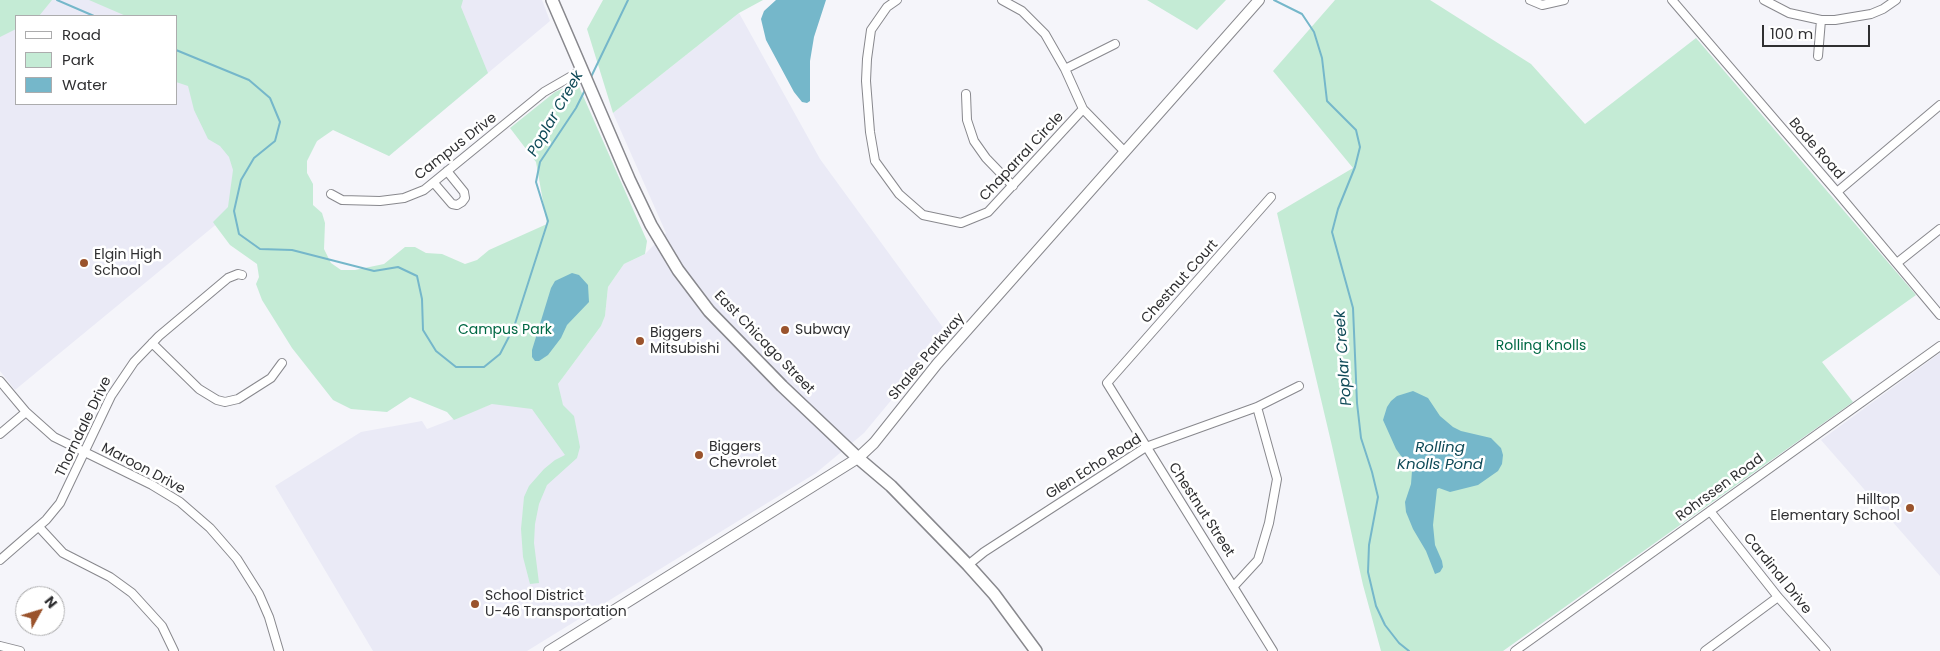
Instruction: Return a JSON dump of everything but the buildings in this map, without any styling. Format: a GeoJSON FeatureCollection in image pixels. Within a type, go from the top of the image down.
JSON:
{"type":"FeatureCollection","features":[{"type":"Feature","properties":{"kind":"main road","name":"East Chicago Street"},"geometry":{"type":"LineString","coordinates":[[552,0],[651,225],[678,270],[709,311],[782,386],[858,458],[892,486],[968,565],[994,594],[1036,651]]}},
{"type":"Feature","properties":{"kind":"street","name":"Chaparral Circle"},"geometry":{"type":"LineString","coordinates":[[897,0],[887,7],[871,30],[867,59],[870,132],[875,161],[899,194],[923,215],[961,223],[988,212],[1083,109]]}},
{"type":"Feature","properties":{"kind":"street","name":"Chaparral Circle"},"geometry":{"type":"LineString","coordinates":[[1002,0],[1022,11],[1045,34],[1065,70],[1083,109],[1124,151]]}},
{"type":"Feature","properties":{"kind":"street","name":"Shales Parkway"},"geometry":{"type":"LineString","coordinates":[[549,651],[858,458],[874,443],[937,364],[1259,0]]}},
{"type":"Feature","properties":{"kind":"street"},"geometry":{"type":"LineString","coordinates":[[1530,0],[1542,5],[1564,0]]}},
{"type":"Feature","properties":{"kind":"street","name":"Bode Road"},"geometry":{"type":"LineString","coordinates":[[1672,0],[1940,315]]}},
{"type":"Feature","properties":{"kind":"street"},"geometry":{"type":"LineString","coordinates":[[1764,0],[1789,13],[1821,20],[1858,17],[1883,9],[1896,0]]}},
{"type":"Feature","properties":{"kind":"street"},"geometry":{"type":"LineString","coordinates":[[1818,56],[1821,20]]}},
{"type":"Feature","properties":{"kind":"street"},"geometry":{"type":"LineString","coordinates":[[1065,70],[1114,44]]}},
{"type":"Feature","properties":{"kind":"street","name":"Campus Drive"},"geometry":{"type":"LineString","coordinates":[[331,194],[348,201],[395,200],[414,194],[434,183],[544,92],[582,70]]}},
{"type":"Feature","properties":{"kind":"street"},"geometry":{"type":"LineString","coordinates":[[966,94],[967,120],[974,141],[986,158],[1013,186]]}},
{"type":"Feature","properties":{"kind":"street"},"geometry":{"type":"LineString","coordinates":[[1837,192],[1940,105]]}},
{"type":"Feature","properties":{"kind":"street"},"geometry":{"type":"LineString","coordinates":[[434,183],[452,204],[457,205],[462,202],[465,198],[464,192],[447,171]]}},
{"type":"Feature","properties":{"kind":"street","name":"Chestnut Court"},"geometry":{"type":"LineString","coordinates":[[1107,383],[1271,197]]}},
{"type":"Feature","properties":{"kind":"street"},"geometry":{"type":"LineString","coordinates":[[1897,263],[1940,228]]}},
{"type":"Feature","properties":{"kind":"street","name":"Thorndale Drive"},"geometry":{"type":"LineString","coordinates":[[0,560],[39,527],[60,503],[119,382],[134,362],[152,343],[228,278],[238,274],[242,275]]}},
{"type":"Feature","properties":{"kind":"street"},"geometry":{"type":"LineString","coordinates":[[152,343],[199,389],[217,400],[225,402],[238,399],[271,378],[282,363]]}},
{"type":"Feature","properties":{"kind":"street","name":"Rohrssen Road"},"geometry":{"type":"LineString","coordinates":[[1515,651],[1940,346]]}},
{"type":"Feature","properties":{"kind":"street","name":"Maroon Drive"},"geometry":{"type":"LineString","coordinates":[[0,381],[26,412],[54,437],[167,493],[194,513],[210,528],[237,559],[259,594],[279,651]]}},
{"type":"Feature","properties":{"kind":"street","name":"Chestnut Street"},"geometry":{"type":"LineString","coordinates":[[1107,383],[1273,651]]}},
{"type":"Feature","properties":{"kind":"street","name":"Glen Echo Road"},"geometry":{"type":"LineString","coordinates":[[968,565],[984,552],[1146,447],[1257,408],[1299,386]]}},
{"type":"Feature","properties":{"kind":"street"},"geometry":{"type":"LineString","coordinates":[[1234,586],[1258,560],[1269,523],[1277,479],[1257,408]]}},
{"type":"Feature","properties":{"kind":"street"},"geometry":{"type":"LineString","coordinates":[[0,434],[26,412]]}},
{"type":"Feature","properties":{"kind":"street","name":"Cardinal Drive"},"geometry":{"type":"LineString","coordinates":[[1710,511],[1778,597],[1826,651]]}},
{"type":"Feature","properties":{"kind":"street"},"geometry":{"type":"LineString","coordinates":[[39,527],[63,553],[110,577],[132,593],[162,626],[174,651]]}},
{"type":"Feature","properties":{"kind":"street"},"geometry":{"type":"LineString","coordinates":[[1705,651],[1778,597]]}},
{"type":"Feature","properties":{"kind":"street"},"geometry":{"type":"LineString","coordinates":[[0,646],[20,651]]}},
{"type":"Feature","properties":{"kind":"shaded area","name":"Elgin High School"},"geometry":{"type":"Polygon","coordinates":[[[0,0],[542,0],[550,21],[389,156],[332,129],[15,390],[0,371],[0,0]]]}},
{"type":"Feature","properties":{"kind":"shaded area"},"geometry":{"type":"Polygon","coordinates":[[[739,13],[820,159],[947,333],[864,433],[816,473],[527,651],[373,651],[275,486],[361,432],[422,421],[427,429],[492,404],[558,384],[601,326],[605,316],[608,287],[624,264],[645,254],[666,233],[613,113],[739,13]]]}},
{"type":"Feature","properties":{"kind":"shaded area","name":"Hilltop Elementary School"},"geometry":{"type":"Polygon","coordinates":[[[1940,353],[1940,576],[1821,440],[1940,353]]]}},
{"type":"Feature","properties":{"kind":"green space"},"geometry":{"type":"Polygon","coordinates":[[[0,0],[52,0],[40,15],[15,15],[15,30],[0,37],[0,0]]]}},
{"type":"Feature","properties":{"kind":"green space","name":"Campus Park"},"geometry":{"type":"Polygon","coordinates":[[[89,0],[463,0],[461,7],[488,73],[389,156],[333,130],[317,141],[307,161],[307,173],[313,184],[313,205],[322,213],[325,223],[324,249],[331,263],[341,270],[355,270],[384,264],[405,247],[415,247],[426,253],[442,254],[465,264],[477,260],[489,250],[547,224],[536,162],[510,128],[555,92],[577,82],[647,241],[645,254],[624,264],[608,287],[605,316],[601,326],[558,384],[563,405],[574,416],[580,447],[577,458],[547,485],[539,504],[534,543],[539,583],[530,584],[523,557],[521,529],[524,497],[529,486],[544,469],[565,455],[532,409],[492,404],[454,420],[447,412],[410,397],[387,412],[351,409],[333,400],[292,348],[262,300],[256,284],[259,277],[257,264],[230,245],[213,222],[228,207],[233,170],[229,157],[220,146],[208,139],[194,110],[188,86],[178,83],[178,15],[124,15],[89,0]]]}},
{"type":"Feature","properties":{"kind":"green space"},"geometry":{"type":"Polygon","coordinates":[[[603,0],[763,0],[739,13],[613,113],[587,29],[603,0]]]}},
{"type":"Feature","properties":{"kind":"green space"},"geometry":{"type":"Polygon","coordinates":[[[1147,0],[1226,0],[1197,30],[1147,0]]]}},
{"type":"Feature","properties":{"kind":"green space","name":"Rolling Knolls"},"geometry":{"type":"Polygon","coordinates":[[[1335,0],[1430,0],[1531,64],[1585,124],[1696,38],[1916,295],[1822,362],[1853,402],[1503,651],[1381,651],[1363,585],[1277,213],[1353,168],[1273,71],[1335,0]]]}},
{"type":"Feature","properties":{"kind":"water"},"geometry":{"type":"Polygon","coordinates":[[[776,0],[826,0],[814,37],[810,61],[810,101],[807,103],[802,102],[794,92],[766,40],[761,19],[764,11],[776,0]]]}},
{"type":"Feature","properties":{"kind":"water"},"geometry":{"type":"Polygon","coordinates":[[[572,273],[579,275],[588,285],[589,302],[567,325],[561,338],[548,355],[539,361],[535,361],[532,357],[532,350],[551,288],[555,281],[572,273]]]}},
{"type":"Feature","properties":{"kind":"water","name":"Rolling Knolls Pond"},"geometry":{"type":"Polygon","coordinates":[[[1413,391],[1428,398],[1440,416],[1453,427],[1461,431],[1491,438],[1501,448],[1503,455],[1502,464],[1498,471],[1478,485],[1450,492],[1437,489],[1433,525],[1435,545],[1443,567],[1440,572],[1435,574],[1426,551],[1413,529],[1406,512],[1405,502],[1411,484],[1412,471],[1396,449],[1383,420],[1391,401],[1397,396],[1413,391]]]}},
{"type":"Feature","properties":{"kind":"waterway","name":"Poplar Creek"},"geometry":{"type":"LineString","coordinates":[[57,0],[92,15]]}},
{"type":"Feature","properties":{"kind":"waterway","name":"Poplar Creek"},"geometry":{"type":"LineString","coordinates":[[591,77],[628,0]]}},
{"type":"Feature","properties":{"kind":"waterway","name":"Poplar Creek"},"geometry":{"type":"LineString","coordinates":[[1274,0],[1302,14],[1314,32],[1322,58],[1327,101],[1356,130],[1360,147],[1355,167],[1338,209],[1332,232],[1353,308],[1357,403],[1361,438],[1378,497],[1369,545],[1368,572],[1376,606],[1385,625],[1399,643],[1409,651]]}},
{"type":"Feature","properties":{"kind":"waterway","name":"Poplar Creek"},"geometry":{"type":"LineString","coordinates":[[178,51],[249,80],[270,98],[280,122],[275,141],[254,158],[241,180],[234,211],[239,234],[260,249],[292,250],[374,271],[398,267],[417,276],[422,299],[423,330],[436,351],[456,367],[484,367],[500,354],[514,327],[548,221],[536,182],[540,162],[576,108],[586,88]]}},
{"type":"Feature","properties":{"kind":"place","name":"Elgin High School"},"geometry":{"type":"Point","coordinates":[84,263]}},
{"type":"Feature","properties":{"kind":"place","name":"Subway"},"geometry":{"type":"Point","coordinates":[785,330]}},
{"type":"Feature","properties":{"kind":"place","name":"Biggers Mitsubishi"},"geometry":{"type":"Point","coordinates":[640,341]}},
{"type":"Feature","properties":{"kind":"place","name":"Biggers Chevrolet"},"geometry":{"type":"Point","coordinates":[699,455]}},
{"type":"Feature","properties":{"kind":"place","name":"Hilltop Elementary School"},"geometry":{"type":"Point","coordinates":[1910,508]}},
{"type":"Feature","properties":{"kind":"place","name":"School District U-46 Transportation"},"geometry":{"type":"Point","coordinates":[475,604]}}]}
